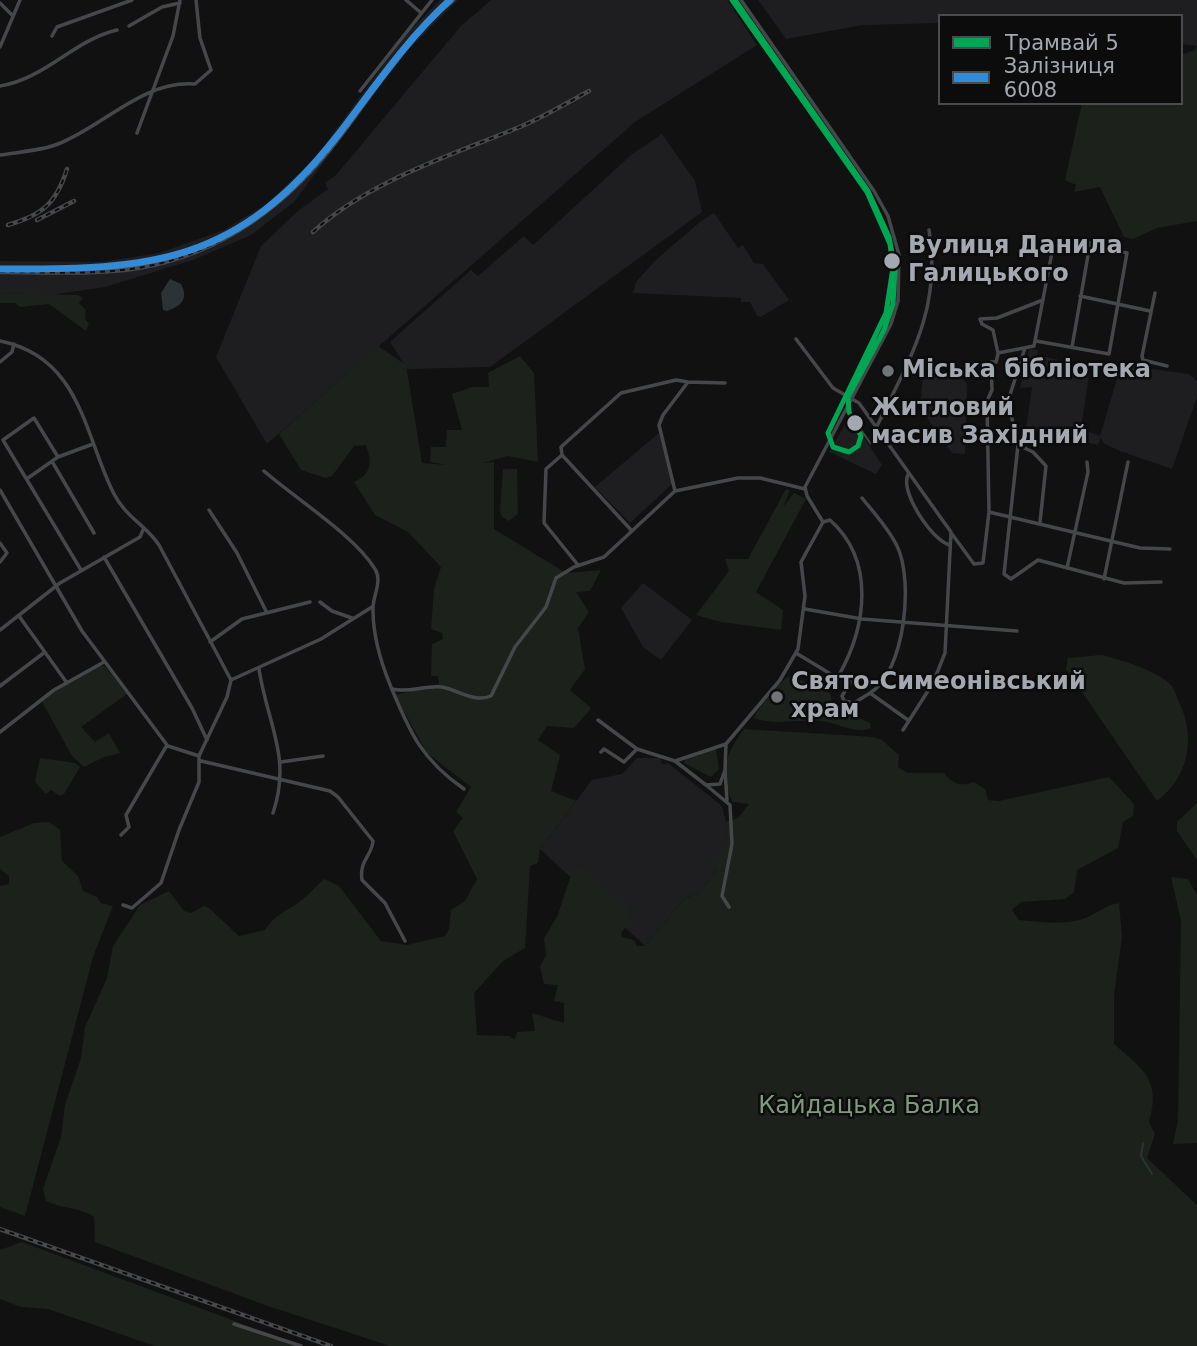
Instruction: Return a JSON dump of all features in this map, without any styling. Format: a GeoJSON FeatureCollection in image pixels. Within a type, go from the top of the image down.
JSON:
{"type":"FeatureCollection","features":[{"type":"Feature","properties":{"kind":"street"},"geometry":{"type":"LineString","coordinates":[[0,47],[20,0]]}},
{"type":"Feature","properties":{"kind":"street"},"geometry":{"type":"LineString","coordinates":[[52,36],[57,27],[131,0]]}},
{"type":"Feature","properties":{"kind":"street"},"geometry":{"type":"LineString","coordinates":[[0,155],[58,144],[151,91],[184,81],[194,84],[211,70],[200,38],[196,0]]}},
{"type":"Feature","properties":{"kind":"street"},"geometry":{"type":"LineString","coordinates":[[406,0],[420,12]]}},
{"type":"Feature","properties":{"kind":"street"},"geometry":{"type":"LineString","coordinates":[[360,91],[432,0]]}},
{"type":"Feature","properties":{"kind":"street"},"geometry":{"type":"LineString","coordinates":[[741,0],[874,191],[897,242],[899,271],[896,311],[805,489]]}},
{"type":"Feature","properties":{"kind":"street"},"geometry":{"type":"LineString","coordinates":[[129,26],[162,7],[180,1],[173,36],[137,132]]}},
{"type":"Feature","properties":{"kind":"street"},"geometry":{"type":"LineString","coordinates":[[0,3],[13,16]]}},
{"type":"Feature","properties":{"kind":"street"},"geometry":{"type":"LineString","coordinates":[[0,86],[31,78],[100,34],[117,30]]}},
{"type":"Feature","properties":{"kind":"street"},"geometry":{"type":"LineString","coordinates":[[876,428],[917,343],[929,307],[934,276],[929,230]]}},
{"type":"Feature","properties":{"kind":"street"},"geometry":{"type":"LineString","coordinates":[[998,353],[1034,346],[1054,242],[1062,238],[1127,253],[1110,354],[1036,341]]}},
{"type":"Feature","properties":{"kind":"street"},"geometry":{"type":"LineString","coordinates":[[1072,347],[1090,244]]}},
{"type":"Feature","properties":{"kind":"street"},"geometry":{"type":"LineString","coordinates":[[1155,293],[1143,360],[1167,366]]}},
{"type":"Feature","properties":{"kind":"street"},"geometry":{"type":"LineString","coordinates":[[1080,296],[1150,311]]}},
{"type":"Feature","properties":{"kind":"street"},"geometry":{"type":"LineString","coordinates":[[796,339],[833,388],[859,403],[974,564],[979,565],[983,563],[988,542],[987,401],[992,390],[992,362],[996,362],[998,353],[993,330],[982,324],[980,319],[997,318],[1043,300]]}},
{"type":"Feature","properties":{"kind":"street"},"geometry":{"type":"LineString","coordinates":[[0,341],[32,352],[68,386],[91,428],[93,444],[114,495],[159,545],[231,680],[227,697],[206,740],[200,758],[199,782],[178,830],[161,883],[132,908],[123,905]]}},
{"type":"Feature","properties":{"kind":"street"},"geometry":{"type":"LineString","coordinates":[[0,362],[12,352],[14,344]]}},
{"type":"Feature","properties":{"kind":"street"},"geometry":{"type":"LineString","coordinates":[[1026,348],[1008,401],[1018,444],[1004,574],[1011,579],[1038,560],[1124,583],[1161,582]]}},
{"type":"Feature","properties":{"kind":"street"},"geometry":{"type":"LineString","coordinates":[[632,531],[562,454],[561,447],[621,393],[676,380],[724,383]]}},
{"type":"Feature","properties":{"kind":"street"},"geometry":{"type":"LineString","coordinates":[[675,491],[659,425],[663,415],[688,382]]}},
{"type":"Feature","properties":{"kind":"street"},"geometry":{"type":"LineString","coordinates":[[58,457],[34,418],[6,436],[4,443],[28,478],[81,570]]}},
{"type":"Feature","properties":{"kind":"street"},"geometry":{"type":"LineString","coordinates":[[28,478],[58,457],[93,444]]}},
{"type":"Feature","properties":{"kind":"street"},"geometry":{"type":"LineString","coordinates":[[1018,444],[1033,452],[1046,466],[1040,522]]}},
{"type":"Feature","properties":{"kind":"street"},"geometry":{"type":"LineString","coordinates":[[562,454],[546,469],[544,523],[580,567]]}},
{"type":"Feature","properties":{"kind":"street"},"geometry":{"type":"LineString","coordinates":[[1067,568],[1088,472],[1087,461]]}},
{"type":"Feature","properties":{"kind":"street"},"geometry":{"type":"LineString","coordinates":[[1104,579],[1110,539],[1128,462]]}},
{"type":"Feature","properties":{"kind":"street"},"geometry":{"type":"LineString","coordinates":[[53,463],[94,533]]}},
{"type":"Feature","properties":{"kind":"street"},"geometry":{"type":"LineString","coordinates":[[264,471],[320,517],[346,534],[375,569],[378,578],[372,607],[375,638],[392,689],[414,740],[446,777],[464,789]]}},
{"type":"Feature","properties":{"kind":"street"},"geometry":{"type":"LineString","coordinates":[[909,473],[905,483],[911,502],[941,541],[950,545]]}},
{"type":"Feature","properties":{"kind":"street"},"geometry":{"type":"LineString","coordinates":[[392,689],[401,691],[439,687],[479,699],[491,696],[515,647],[546,607],[556,578],[563,572],[604,558],[675,491],[745,478],[805,489]]}},
{"type":"Feature","properties":{"kind":"street"},"geometry":{"type":"LineString","coordinates":[[805,489],[823,522]]}},
{"type":"Feature","properties":{"kind":"street"},"geometry":{"type":"LineString","coordinates":[[0,490],[104,662],[167,745],[200,758],[330,791],[367,831],[373,845],[363,859],[362,880],[385,902],[405,941]]}},
{"type":"Feature","properties":{"kind":"street"},"geometry":{"type":"LineString","coordinates":[[796,653],[834,676],[839,675],[851,681],[842,696],[844,701],[854,703],[870,693],[894,665],[903,622],[901,556],[897,545],[862,498]]}},
{"type":"Feature","properties":{"kind":"street"},"geometry":{"type":"LineString","coordinates":[[209,510],[237,553],[266,611]]}},
{"type":"Feature","properties":{"kind":"street"},"geometry":{"type":"LineString","coordinates":[[989,512],[1009,514],[1140,548],[1170,549]]}},
{"type":"Feature","properties":{"kind":"street"},"geometry":{"type":"LineString","coordinates":[[675,761],[726,744],[780,680],[796,653],[805,609],[801,562],[823,522],[831,520],[850,545],[862,587],[862,619],[854,648],[839,675]]}},
{"type":"Feature","properties":{"kind":"street"},"geometry":{"type":"LineString","coordinates":[[0,630],[81,570],[140,537],[143,530]]}},
{"type":"Feature","properties":{"kind":"street"},"geometry":{"type":"LineString","coordinates":[[903,730],[941,668],[948,625],[951,532]]}},
{"type":"Feature","properties":{"kind":"street"},"geometry":{"type":"LineString","coordinates":[[0,543],[8,553],[0,562]]}},
{"type":"Feature","properties":{"kind":"street"},"geometry":{"type":"LineString","coordinates":[[104,557],[192,708],[206,740]]}},
{"type":"Feature","properties":{"kind":"street"},"geometry":{"type":"LineString","coordinates":[[210,642],[242,619],[310,602]]}},
{"type":"Feature","properties":{"kind":"street"},"geometry":{"type":"LineString","coordinates":[[320,602],[332,611],[352,618]]}},
{"type":"Feature","properties":{"kind":"street"},"geometry":{"type":"LineString","coordinates":[[231,680],[321,639],[372,607]]}},
{"type":"Feature","properties":{"kind":"street"},"geometry":{"type":"LineString","coordinates":[[805,609],[862,619],[1017,631]]}},
{"type":"Feature","properties":{"kind":"street"},"geometry":{"type":"LineString","coordinates":[[18,615],[67,682]]}},
{"type":"Feature","properties":{"kind":"street"},"geometry":{"type":"LineString","coordinates":[[0,686],[45,652]]}},
{"type":"Feature","properties":{"kind":"street"},"geometry":{"type":"LineString","coordinates":[[0,732],[67,682],[104,662]]}},
{"type":"Feature","properties":{"kind":"street"},"geometry":{"type":"LineString","coordinates":[[259,669],[266,712],[277,738],[281,762],[273,813]]}},
{"type":"Feature","properties":{"kind":"street"},"geometry":{"type":"LineString","coordinates":[[870,693],[908,720]]}},
{"type":"Feature","properties":{"kind":"street"},"geometry":{"type":"LineString","coordinates":[[598,720],[637,749],[675,761],[727,800]]}},
{"type":"Feature","properties":{"kind":"street"},"geometry":{"type":"LineString","coordinates":[[726,744],[727,800],[733,835],[722,895],[729,907]]}},
{"type":"Feature","properties":{"kind":"street"},"geometry":{"type":"LineString","coordinates":[[121,835],[129,827],[126,815],[167,745]]}},
{"type":"Feature","properties":{"kind":"street"},"geometry":{"type":"LineString","coordinates":[[601,752],[604,749],[624,762],[637,749]]}},
{"type":"Feature","properties":{"kind":"street"},"geometry":{"type":"LineString","coordinates":[[281,762],[323,756]]}},
{"type":"Feature","properties":{"kind":"street"},"geometry":{"type":"LineString","coordinates":[[706,785],[720,784],[725,771]]}},
{"type":"Feature","properties":{"kind":"street"},"geometry":{"type":"LineString","coordinates":[[234,1324],[301,1346]]}},
{"type":"Feature","properties":{"kind":"shaded area"},"geometry":{"type":"Polygon","coordinates":[[[440,0],[458,0],[407,51],[294,202],[251,235],[193,260],[105,287],[51,295],[0,293],[0,261],[100,262],[159,253],[224,230],[266,204],[314,159],[405,36],[440,0]]]}},
{"type":"Feature","properties":{"kind":"shaded area"},"geometry":{"type":"Polygon","coordinates":[[[491,0],[727,0],[757,45],[635,122],[267,444],[216,357],[261,246],[298,211],[328,189],[325,183],[336,175],[461,26],[491,0]]]}},
{"type":"Feature","properties":{"kind":"shaded area"},"geometry":{"type":"Polygon","coordinates":[[[758,0],[1197,0],[1197,46],[1183,44],[1183,14],[938,14],[938,23],[863,25],[786,39],[758,0]]]}},
{"type":"Feature","properties":{"kind":"shaded area"},"geometry":{"type":"Polygon","coordinates":[[[662,134],[695,181],[702,212],[490,367],[407,369],[390,342],[471,270],[478,276],[524,236],[533,245],[631,155],[662,134]]]}},
{"type":"Feature","properties":{"kind":"shaded area"},"geometry":{"type":"Polygon","coordinates":[[[714,213],[738,248],[743,245],[754,263],[763,264],[789,300],[761,317],[757,316],[750,302],[741,302],[741,298],[633,293],[636,282],[656,260],[714,213]]]}},
{"type":"Feature","properties":{"kind":"shaded area"},"geometry":{"type":"Polygon","coordinates":[[[170,279],[181,284],[184,298],[180,304],[167,311],[163,310],[161,293],[170,279]]]}},
{"type":"Feature","properties":{"kind":"shaded area"},"geometry":{"type":"Polygon","coordinates":[[[1029,349],[1038,350],[1037,355],[1090,367],[1081,429],[1100,436],[1121,365],[1189,374],[1197,381],[1197,397],[1172,469],[1120,451],[1103,443],[1101,437],[1098,445],[1026,428],[1032,387],[1020,388],[1029,349]]]}},
{"type":"Feature","properties":{"kind":"shaded area"},"geometry":{"type":"Polygon","coordinates":[[[929,371],[950,371],[967,383],[965,454],[952,453],[920,408],[923,377],[929,371]]]}},
{"type":"Feature","properties":{"kind":"shaded area"},"geometry":{"type":"Polygon","coordinates":[[[850,416],[882,465],[876,474],[829,452],[850,416]]]}},
{"type":"Feature","properties":{"kind":"shaded area"},"geometry":{"type":"Polygon","coordinates":[[[659,433],[672,484],[630,523],[595,487],[659,433]]]}},
{"type":"Feature","properties":{"kind":"shaded area"},"geometry":{"type":"Polygon","coordinates":[[[643,583],[692,620],[661,660],[643,647],[621,608],[643,583]]]}},
{"type":"Feature","properties":{"kind":"shaded area"},"geometry":{"type":"Polygon","coordinates":[[[637,758],[660,758],[662,764],[668,763],[722,806],[727,842],[718,869],[697,895],[686,897],[645,946],[540,849],[592,780],[622,774],[637,758]]]}},
{"type":"Feature","properties":{"kind":"green space"},"geometry":{"type":"Polygon","coordinates":[[[1197,45],[1197,221],[1157,228],[1133,239],[1124,237],[1100,187],[1074,192],[1076,185],[1065,180],[1082,105],[1183,105],[1183,54],[1195,50],[1197,45]]]}},
{"type":"Feature","properties":{"kind":"green space"},"geometry":{"type":"Polygon","coordinates":[[[0,293],[78,295],[83,298],[79,303],[86,310],[85,319],[89,324],[86,331],[49,304],[20,307],[15,303],[0,303],[0,293]]]}},
{"type":"Feature","properties":{"kind":"green space","name":"Кайдацька Балка"},"geometry":{"type":"Polygon","coordinates":[[[378,346],[406,365],[422,463],[447,465],[430,462],[431,447],[446,447],[447,430],[462,430],[452,394],[472,387],[489,387],[488,373],[520,356],[534,373],[538,462],[508,456],[483,463],[494,462],[494,529],[566,573],[601,570],[590,591],[576,592],[589,612],[578,628],[585,669],[570,690],[590,707],[590,710],[574,728],[547,726],[538,740],[560,755],[551,791],[576,801],[540,849],[538,863],[530,866],[525,948],[503,961],[474,993],[477,1035],[509,1036],[515,1040],[517,1032],[535,1031],[532,1013],[564,1023],[564,1003],[554,1001],[558,985],[544,984],[540,967],[546,955],[544,938],[557,917],[573,869],[580,866],[630,910],[631,919],[621,933],[622,937],[634,940],[637,946],[645,946],[686,897],[697,895],[718,869],[710,863],[727,842],[726,822],[738,818],[749,804],[733,802],[728,792],[725,773],[729,755],[744,729],[874,737],[882,740],[899,755],[898,767],[908,773],[944,773],[957,784],[974,782],[985,789],[988,800],[999,801],[1109,777],[1134,804],[1133,816],[1123,822],[1118,848],[1077,870],[1074,892],[1065,899],[1021,902],[1012,910],[1019,920],[1062,922],[1080,920],[1119,903],[1122,937],[1114,995],[1114,1044],[1134,1061],[1151,1086],[1153,1096],[1149,1122],[1155,1134],[1147,1158],[1197,1205],[1197,1346],[390,1346],[265,1305],[95,1242],[94,1217],[83,1211],[46,1201],[43,1189],[61,1137],[65,1105],[81,1058],[85,1027],[107,978],[113,946],[140,905],[169,891],[184,911],[191,913],[204,906],[209,908],[239,936],[265,930],[276,917],[302,900],[324,879],[339,886],[381,941],[407,945],[445,936],[449,929],[451,910],[465,901],[477,879],[453,831],[463,818],[456,812],[471,787],[427,753],[395,695],[439,684],[438,676],[431,676],[432,644],[443,639],[442,633],[431,629],[434,589],[441,567],[408,532],[375,515],[354,482],[364,475],[369,467],[366,445],[354,446],[332,476],[326,478],[301,470],[279,434],[378,346]]]}},
{"type":"Feature","properties":{"kind":"green space"},"geometry":{"type":"Polygon","coordinates":[[[503,469],[517,469],[518,514],[509,521],[502,517],[500,511],[503,469]]]}},
{"type":"Feature","properties":{"kind":"green space"},"geometry":{"type":"Polygon","coordinates":[[[786,489],[790,491],[783,507],[794,493],[806,499],[756,592],[783,610],[781,630],[721,622],[696,615],[729,571],[725,559],[748,559],[786,489]]]}},
{"type":"Feature","properties":{"kind":"green space"},"geometry":{"type":"Polygon","coordinates":[[[1101,655],[1138,666],[1165,680],[1172,687],[1185,717],[1188,744],[1182,769],[1168,792],[1157,801],[1066,669],[1068,658],[1101,655]]]}},
{"type":"Feature","properties":{"kind":"green space"},"geometry":{"type":"Polygon","coordinates":[[[98,666],[105,666],[127,694],[81,727],[95,742],[109,733],[120,753],[84,767],[72,756],[42,702],[54,691],[98,666]]]}},
{"type":"Feature","properties":{"kind":"green space"},"geometry":{"type":"Polygon","coordinates":[[[791,676],[830,693],[833,706],[870,723],[871,728],[860,730],[822,721],[770,722],[754,718],[771,694],[791,676]]]}},
{"type":"Feature","properties":{"kind":"green space"},"geometry":{"type":"Polygon","coordinates":[[[716,749],[719,769],[711,777],[684,763],[686,758],[716,749]]]}},
{"type":"Feature","properties":{"kind":"green space"},"geometry":{"type":"Polygon","coordinates":[[[40,758],[75,763],[80,767],[64,794],[60,796],[51,790],[46,794],[35,782],[40,758]]]}},
{"type":"Feature","properties":{"kind":"green space"},"geometry":{"type":"Polygon","coordinates":[[[1197,803],[1197,860],[1177,831],[1177,822],[1197,803]]]}},
{"type":"Feature","properties":{"kind":"green space"},"geometry":{"type":"Polygon","coordinates":[[[49,822],[60,830],[62,861],[78,876],[83,891],[97,897],[101,903],[113,906],[93,957],[25,1216],[0,1207],[0,886],[9,884],[9,876],[0,869],[0,837],[34,823],[49,822]]]}},
{"type":"Feature","properties":{"kind":"green space"},"geometry":{"type":"Polygon","coordinates":[[[1171,877],[1188,879],[1197,895],[1197,1143],[1173,1144],[1178,1121],[1181,921],[1171,877]]]}},
{"type":"Feature","properties":{"kind":"green space"},"geometry":{"type":"Polygon","coordinates":[[[22,1242],[302,1346],[155,1346],[48,1309],[21,1307],[0,1299],[0,1250],[22,1242]]]}},
{"type":"Feature","properties":{"kind":"waterway"},"geometry":{"type":"LineString","coordinates":[[1143,1143],[1141,1156],[1152,1174]]}},
{"type":"Feature","properties":{"kind":"tram line","name":"5"},"geometry":{"type":"LineString","coordinates":[[732,0],[867,192],[890,244],[893,268],[886,313],[828,433],[833,447],[849,452],[858,446],[861,436],[849,412],[848,397],[884,330],[893,304],[895,270],[889,237],[868,191],[735,0]]}},
{"type":"Feature","properties":{"kind":"tram line"},"geometry":{"type":"LineString","coordinates":[[859,427],[871,444]]}},
{"type":"Feature","properties":{"kind":"railway"},"geometry":{"type":"LineString","coordinates":[[0,272],[86,272],[138,268],[199,251],[253,221],[277,203],[321,159],[406,47],[453,0]]}},
{"type":"Feature","properties":{"kind":"railway"},"geometry":{"type":"LineString","coordinates":[[313,232],[335,214],[386,183],[531,122],[589,91]]}},
{"type":"Feature","properties":{"kind":"railway"},"geometry":{"type":"LineString","coordinates":[[8,225],[30,217],[46,206],[58,191],[67,169]]}},
{"type":"Feature","properties":{"kind":"railway"},"geometry":{"type":"LineString","coordinates":[[37,220],[74,201]]}},
{"type":"Feature","properties":{"kind":"railway"},"geometry":{"type":"LineString","coordinates":[[0,1229],[331,1346]]}},
{"type":"Feature","properties":{"kind":"rail line","name":"6008"},"geometry":{"type":"LineString","coordinates":[[0,269],[103,267],[148,261],[188,251],[227,234],[264,210],[301,178],[405,48],[450,0]]}},
{"type":"Feature","properties":{"kind":"place","name":"Вулиця Данила Галицького"},"geometry":{"type":"Point","coordinates":[892,261]}},
{"type":"Feature","properties":{"kind":"place","name":"Міська бібліотека"},"geometry":{"type":"Point","coordinates":[888,371]}},
{"type":"Feature","properties":{"kind":"place","name":"Житловий масив Західний"},"geometry":{"type":"Point","coordinates":[855,423]}},
{"type":"Feature","properties":{"kind":"place","name":"Свято-Симеонівський храм"},"geometry":{"type":"Point","coordinates":[777,697]}}]}
